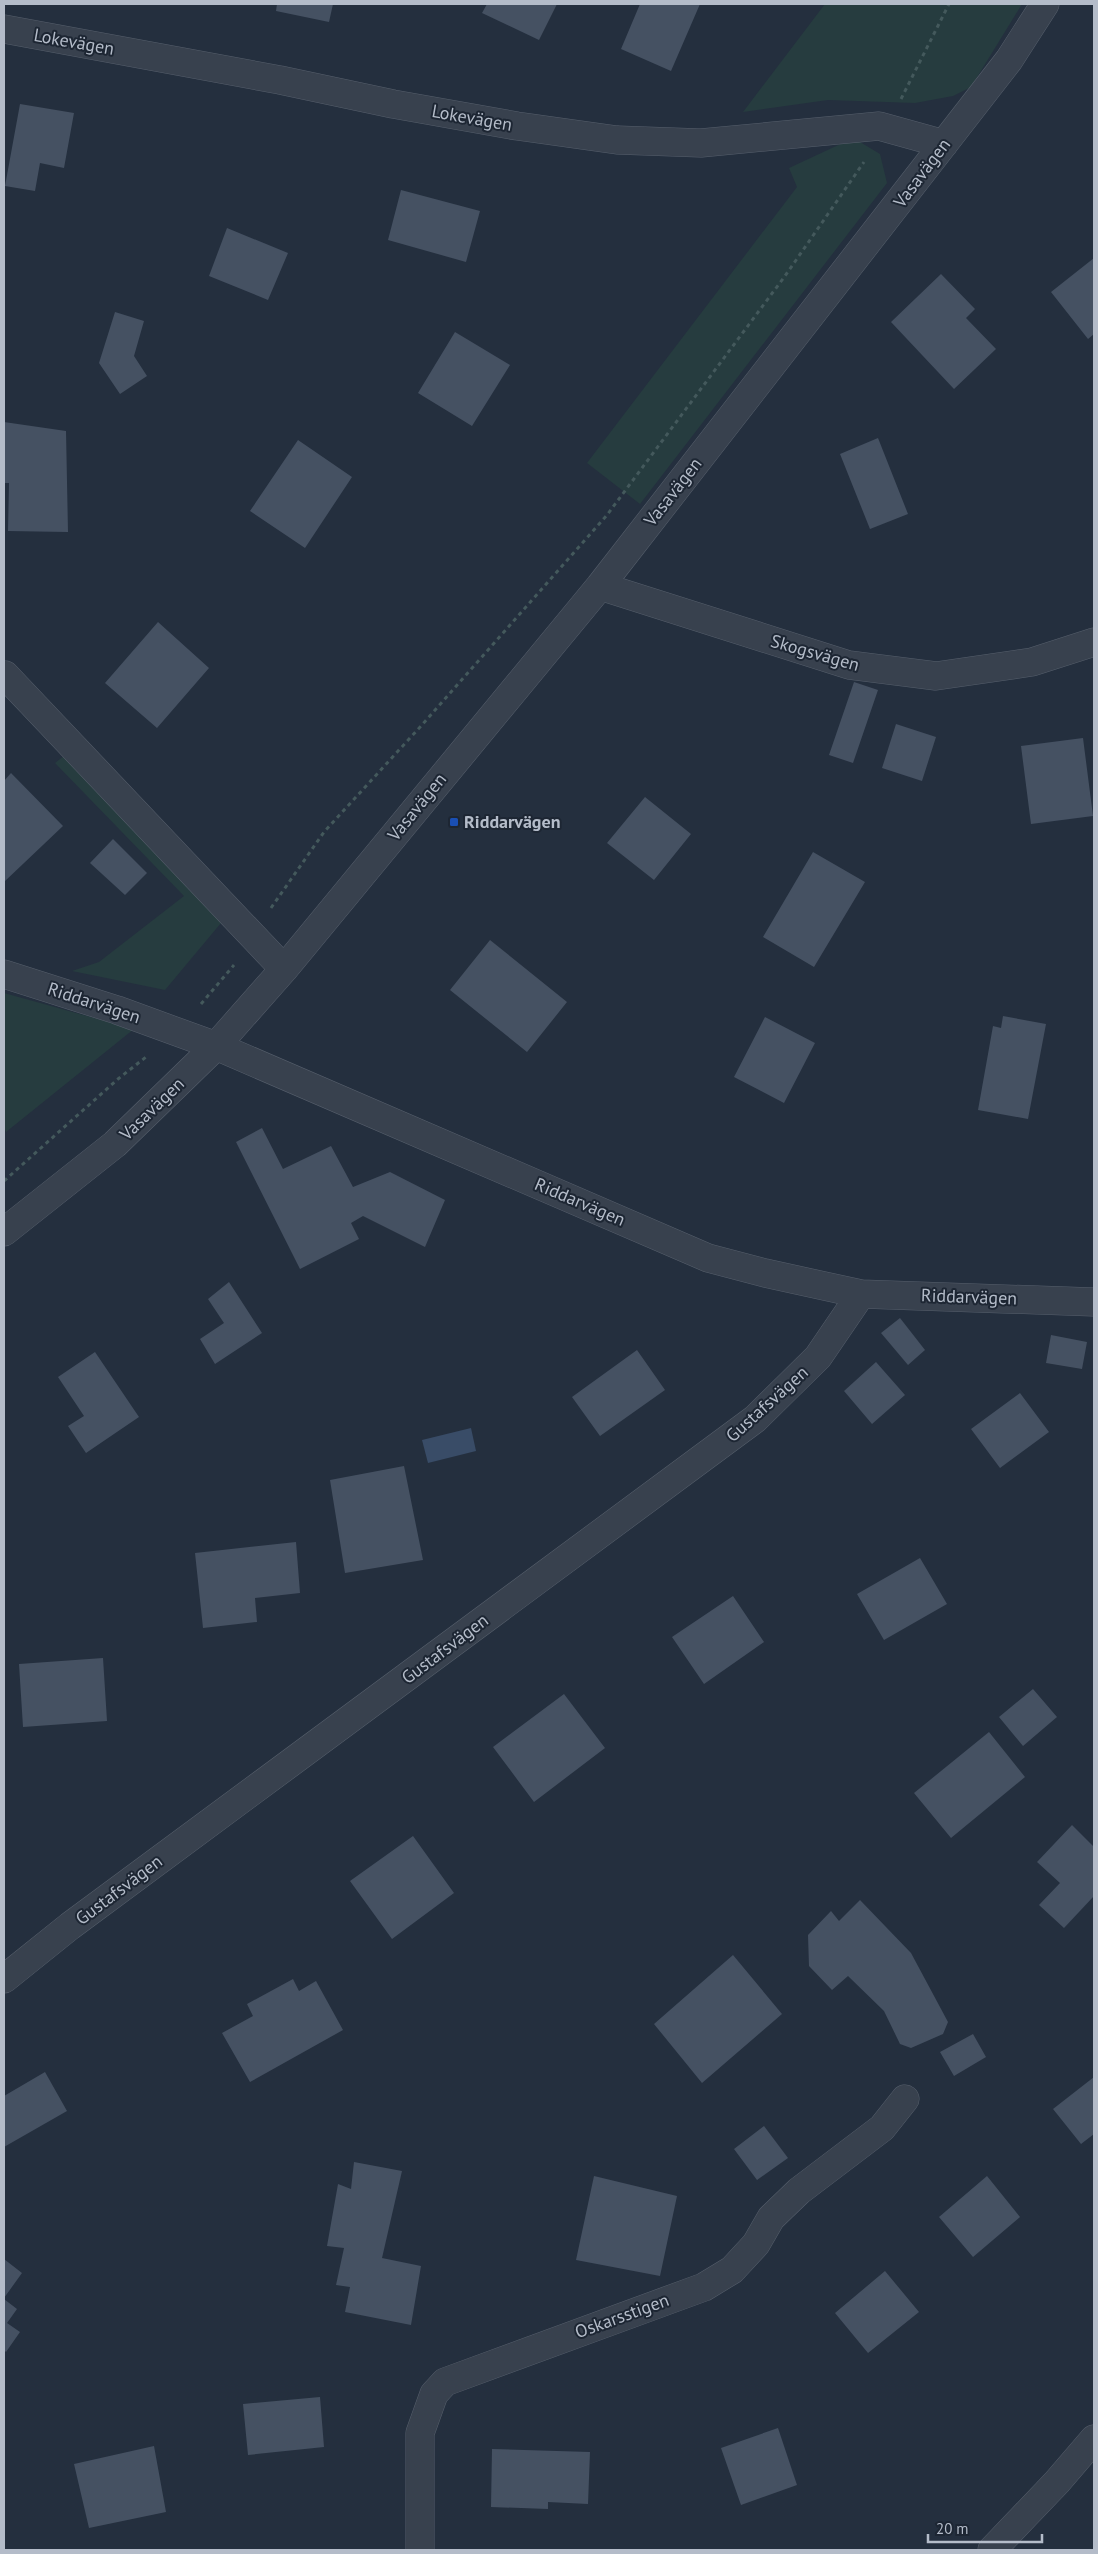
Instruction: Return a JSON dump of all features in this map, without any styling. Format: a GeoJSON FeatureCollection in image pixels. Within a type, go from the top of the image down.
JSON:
{"type":"FeatureCollection","features":[{"type":"Feature","properties":{"kind":"street","name":"Vasavägen"},"geometry":{"type":"LineString","coordinates":[[4,1232],[115,1144],[216,1046],[284,969],[600,586],[1009,60],[1045,4]]}},
{"type":"Feature","properties":{"kind":"street","name":"Lokevägen"},"geometry":{"type":"LineString","coordinates":[[4,29],[270,78],[403,106],[517,126],[617,140],[700,143],[879,126],[944,144]]}},
{"type":"Feature","properties":{"kind":"street","name":"Skogsvägen"},"geometry":{"type":"LineString","coordinates":[[600,586],[848,665],[936,676],[1032,662],[1094,642]]}},
{"type":"Feature","properties":{"kind":"street"},"geometry":{"type":"LineString","coordinates":[[5,675],[284,969]]}},
{"type":"Feature","properties":{"kind":"street","name":"Riddarvägen"},"geometry":{"type":"LineString","coordinates":[[4,974],[216,1046],[708,1258],[764,1273],[861,1294],[1094,1302]]}},
{"type":"Feature","properties":{"kind":"street","name":"Gustafsvägen"},"geometry":{"type":"LineString","coordinates":[[4,1979],[86,1914],[755,1419],[818,1357],[861,1294]]}},
{"type":"Feature","properties":{"kind":"street","name":"Oskarsstigen"},"geometry":{"type":"LineString","coordinates":[[420,2550],[420,2433],[434,2394],[445,2382],[704,2287],[732,2270],[756,2244],[771,2218],[799,2191],[882,2128],[905,2099]]}},
{"type":"Feature","properties":{"kind":"street"},"geometry":{"type":"LineString","coordinates":[[992,2550],[1057,2482],[1094,2439]]}},
{"type":"Feature","properties":{"kind":"path"},"geometry":{"type":"LineString","coordinates":[[4,1182],[118,1079],[178,1032],[246,951],[262,920],[324,832],[422,726],[607,515],[785,276],[886,128],[949,4]]}},
{"type":"Feature","properties":{"kind":"green space"},"geometry":{"type":"Polygon","coordinates":[[[825,4],[1022,4],[971,87],[953,96],[915,103],[828,100],[743,112],[825,4]]]}},
{"type":"Feature","properties":{"kind":"green space"},"geometry":{"type":"Polygon","coordinates":[[[847,141],[860,142],[880,154],[887,183],[640,504],[587,463],[797,187],[789,168],[847,141]]]}},
{"type":"Feature","properties":{"kind":"green space"},"geometry":{"type":"Polygon","coordinates":[[[69,752],[226,917],[165,990],[72,971],[99,962],[184,896],[55,763],[69,752]]]}},
{"type":"Feature","properties":{"kind":"green space"},"geometry":{"type":"Polygon","coordinates":[[[4,993],[134,1029],[6,1132],[4,1127],[4,993]]]}},
{"type":"Feature","properties":{"kind":"water"},"geometry":{"type":"Polygon","coordinates":[[[471,1428],[476,1451],[428,1463],[422,1440],[471,1428]]]}},
{"type":"Feature","properties":{"kind":"building"},"geometry":{"type":"Polygon","coordinates":[[[277,4],[333,4],[329,22],[276,11],[277,4]]]}},
{"type":"Feature","properties":{"kind":"building"},"geometry":{"type":"Polygon","coordinates":[[[487,4],[557,4],[539,40],[482,13],[487,4]]]}},
{"type":"Feature","properties":{"kind":"building"},"geometry":{"type":"Polygon","coordinates":[[[640,4],[700,4],[671,71],[621,49],[640,4]]]}},
{"type":"Feature","properties":{"kind":"building"},"geometry":{"type":"Polygon","coordinates":[[[20,104],[74,113],[64,168],[40,163],[35,191],[5,186],[20,104]]]}},
{"type":"Feature","properties":{"kind":"building"},"geometry":{"type":"Polygon","coordinates":[[[401,190],[480,211],[466,262],[388,240],[401,190]]]}},
{"type":"Feature","properties":{"kind":"building"},"geometry":{"type":"Polygon","coordinates":[[[227,228],[288,253],[268,300],[209,276],[227,228]]]}},
{"type":"Feature","properties":{"kind":"building"},"geometry":{"type":"Polygon","coordinates":[[[1094,258],[1094,334],[1088,339],[1051,292],[1094,258]]]}},
{"type":"Feature","properties":{"kind":"building"},"geometry":{"type":"Polygon","coordinates":[[[941,274],[975,309],[966,318],[996,349],[954,389],[891,322],[941,274]]]}},
{"type":"Feature","properties":{"kind":"building"},"geometry":{"type":"Polygon","coordinates":[[[115,312],[144,321],[134,356],[147,376],[120,394],[99,363],[115,312]]]}},
{"type":"Feature","properties":{"kind":"building"},"geometry":{"type":"Polygon","coordinates":[[[455,332],[510,365],[472,426],[418,393],[455,332]]]}},
{"type":"Feature","properties":{"kind":"building"},"geometry":{"type":"Polygon","coordinates":[[[4,422],[66,431],[68,532],[8,531],[9,483],[4,483],[4,422]]]}},
{"type":"Feature","properties":{"kind":"building"},"geometry":{"type":"Polygon","coordinates":[[[878,438],[908,514],[870,529],[840,454],[878,438]]]}},
{"type":"Feature","properties":{"kind":"building"},"geometry":{"type":"Polygon","coordinates":[[[298,440],[352,477],[305,548],[250,511],[298,440]]]}},
{"type":"Feature","properties":{"kind":"building"},"geometry":{"type":"Polygon","coordinates":[[[158,622],[209,668],[157,728],[105,683],[158,622]]]}},
{"type":"Feature","properties":{"kind":"building"},"geometry":{"type":"Polygon","coordinates":[[[854,682],[878,690],[853,763],[829,755],[854,682]]]}},
{"type":"Feature","properties":{"kind":"building"},"geometry":{"type":"Polygon","coordinates":[[[896,724],[936,737],[922,781],[882,768],[896,724]]]}},
{"type":"Feature","properties":{"kind":"building"},"geometry":{"type":"Polygon","coordinates":[[[1083,738],[1093,816],[1031,824],[1021,746],[1083,738]]]}},
{"type":"Feature","properties":{"kind":"building"},"geometry":{"type":"Polygon","coordinates":[[[11,773],[63,826],[4,882],[4,781],[11,773]]]}},
{"type":"Feature","properties":{"kind":"building"},"geometry":{"type":"Polygon","coordinates":[[[645,797],[691,834],[654,880],[607,843],[645,797]]]}},
{"type":"Feature","properties":{"kind":"building"},"geometry":{"type":"Polygon","coordinates":[[[113,839],[147,873],[125,895],[90,863],[113,839]]]}},
{"type":"Feature","properties":{"kind":"building"},"geometry":{"type":"Polygon","coordinates":[[[813,852],[865,882],[814,967],[763,937],[813,852]]]}},
{"type":"Feature","properties":{"kind":"building"},"geometry":{"type":"Polygon","coordinates":[[[490,940],[567,1002],[527,1052],[450,990],[490,940]]]}},
{"type":"Feature","properties":{"kind":"building"},"geometry":{"type":"Polygon","coordinates":[[[1003,1016],[1046,1024],[1028,1119],[978,1110],[993,1026],[1001,1028],[1003,1016]]]}},
{"type":"Feature","properties":{"kind":"building"},"geometry":{"type":"Polygon","coordinates":[[[765,1017],[815,1043],[784,1103],[734,1077],[765,1017]]]}},
{"type":"Feature","properties":{"kind":"building"},"geometry":{"type":"Polygon","coordinates":[[[262,1128],[283,1169],[331,1146],[353,1187],[390,1172],[445,1200],[425,1247],[363,1216],[351,1223],[359,1239],[300,1269],[236,1142],[262,1128]]]}},
{"type":"Feature","properties":{"kind":"building"},"geometry":{"type":"Polygon","coordinates":[[[229,1282],[262,1333],[215,1364],[200,1339],[224,1323],[208,1299],[229,1282]]]}},
{"type":"Feature","properties":{"kind":"building"},"geometry":{"type":"Polygon","coordinates":[[[900,1318],[925,1350],[908,1365],[881,1333],[900,1318]]]}},
{"type":"Feature","properties":{"kind":"building"},"geometry":{"type":"Polygon","coordinates":[[[1051,1335],[1087,1342],[1082,1369],[1046,1363],[1051,1335]]]}},
{"type":"Feature","properties":{"kind":"building"},"geometry":{"type":"Polygon","coordinates":[[[637,1350],[665,1390],[600,1436],[572,1397],[637,1350]]]}},
{"type":"Feature","properties":{"kind":"building"},"geometry":{"type":"Polygon","coordinates":[[[95,1352],[139,1417],[86,1453],[68,1426],[84,1416],[58,1377],[95,1352]]]}},
{"type":"Feature","properties":{"kind":"building"},"geometry":{"type":"Polygon","coordinates":[[[876,1362],[905,1395],[872,1424],[844,1391],[876,1362]]]}},
{"type":"Feature","properties":{"kind":"building"},"geometry":{"type":"Polygon","coordinates":[[[1020,1393],[1049,1432],[1000,1468],[971,1429],[1020,1393]]]}},
{"type":"Feature","properties":{"kind":"building"},"geometry":{"type":"Polygon","coordinates":[[[404,1466],[423,1560],[345,1573],[330,1480],[404,1466]]]}},
{"type":"Feature","properties":{"kind":"building"},"geometry":{"type":"Polygon","coordinates":[[[296,1542],[300,1593],[255,1598],[257,1622],[203,1628],[195,1553],[296,1542]]]}},
{"type":"Feature","properties":{"kind":"building"},"geometry":{"type":"Polygon","coordinates":[[[920,1558],[947,1604],[884,1640],[857,1594],[920,1558]]]}},
{"type":"Feature","properties":{"kind":"building"},"geometry":{"type":"Polygon","coordinates":[[[733,1596],[764,1642],[704,1684],[672,1637],[733,1596]]]}},
{"type":"Feature","properties":{"kind":"building"},"geometry":{"type":"Polygon","coordinates":[[[103,1658],[107,1721],[23,1727],[19,1664],[103,1658]]]}},
{"type":"Feature","properties":{"kind":"building"},"geometry":{"type":"Polygon","coordinates":[[[1033,1689],[1057,1717],[1023,1746],[999,1717],[1033,1689]]]}},
{"type":"Feature","properties":{"kind":"building"},"geometry":{"type":"Polygon","coordinates":[[[564,1694],[605,1748],[534,1802],[493,1747],[564,1694]]]}},
{"type":"Feature","properties":{"kind":"building"},"geometry":{"type":"Polygon","coordinates":[[[989,1732],[1025,1777],[951,1838],[914,1793],[989,1732]]]}},
{"type":"Feature","properties":{"kind":"building"},"geometry":{"type":"Polygon","coordinates":[[[1072,1825],[1094,1847],[1094,1896],[1064,1928],[1039,1905],[1060,1883],[1037,1862],[1072,1825]]]}},
{"type":"Feature","properties":{"kind":"building"},"geometry":{"type":"Polygon","coordinates":[[[413,1836],[454,1893],[392,1939],[350,1881],[413,1836]]]}},
{"type":"Feature","properties":{"kind":"building"},"geometry":{"type":"Polygon","coordinates":[[[860,1900],[911,1953],[948,2022],[943,2034],[911,2048],[900,2044],[884,2011],[848,1976],[832,1990],[809,1966],[808,1935],[831,1911],[839,1921],[860,1900]]]}},
{"type":"Feature","properties":{"kind":"building"},"geometry":{"type":"Polygon","coordinates":[[[733,1955],[782,2014],[702,2083],[654,2024],[733,1955]]]}},
{"type":"Feature","properties":{"kind":"building"},"geometry":{"type":"Polygon","coordinates":[[[293,1979],[299,1991],[316,1981],[343,2030],[250,2082],[222,2033],[253,2016],[247,2004],[293,1979]]]}},
{"type":"Feature","properties":{"kind":"building"},"geometry":{"type":"Polygon","coordinates":[[[973,2034],[986,2057],[954,2076],[940,2052],[973,2034]]]}},
{"type":"Feature","properties":{"kind":"building"},"geometry":{"type":"Polygon","coordinates":[[[45,2072],[67,2111],[4,2147],[4,2096],[45,2072]]]}},
{"type":"Feature","properties":{"kind":"building"},"geometry":{"type":"Polygon","coordinates":[[[1094,2077],[1094,2134],[1081,2144],[1053,2109],[1094,2077]]]}},
{"type":"Feature","properties":{"kind":"building"},"geometry":{"type":"Polygon","coordinates":[[[764,2126],[788,2158],[757,2180],[734,2149],[764,2126]]]}},
{"type":"Feature","properties":{"kind":"building"},"geometry":{"type":"Polygon","coordinates":[[[354,2162],[402,2171],[382,2258],[421,2266],[411,2325],[345,2312],[350,2287],[336,2285],[344,2248],[327,2246],[338,2184],[351,2189],[354,2162]]]}},
{"type":"Feature","properties":{"kind":"building"},"geometry":{"type":"Polygon","coordinates":[[[594,2176],[677,2196],[660,2276],[576,2260],[594,2176]]]}},
{"type":"Feature","properties":{"kind":"building"},"geometry":{"type":"Polygon","coordinates":[[[987,2176],[1020,2217],[973,2257],[939,2217],[987,2176]]]}},
{"type":"Feature","properties":{"kind":"building"},"geometry":{"type":"Polygon","coordinates":[[[4,2259],[22,2273],[4,2298],[4,2259]]]}},
{"type":"Feature","properties":{"kind":"building"},"geometry":{"type":"Polygon","coordinates":[[[885,2271],[919,2312],[868,2353],[835,2313],[885,2271]]]}},
{"type":"Feature","properties":{"kind":"building"},"geometry":{"type":"Polygon","coordinates":[[[4,2299],[17,2309],[7,2323],[20,2332],[6,2352],[4,2350],[4,2299]]]}},
{"type":"Feature","properties":{"kind":"building"},"geometry":{"type":"Polygon","coordinates":[[[320,2397],[324,2447],[248,2455],[243,2404],[320,2397]]]}},
{"type":"Feature","properties":{"kind":"building"},"geometry":{"type":"Polygon","coordinates":[[[778,2428],[797,2485],[741,2505],[721,2448],[778,2428]]]}},
{"type":"Feature","properties":{"kind":"building"},"geometry":{"type":"Polygon","coordinates":[[[154,2446],[166,2512],[89,2528],[74,2464],[154,2446]]]}},
{"type":"Feature","properties":{"kind":"building"},"geometry":{"type":"Polygon","coordinates":[[[492,2449],[590,2452],[588,2504],[548,2502],[548,2509],[491,2507],[492,2449]]]}},
{"type":"Feature","properties":{"kind":"place","name":"Riddarvägen"},"geometry":{"type":"Point","coordinates":[454,822]}}]}
